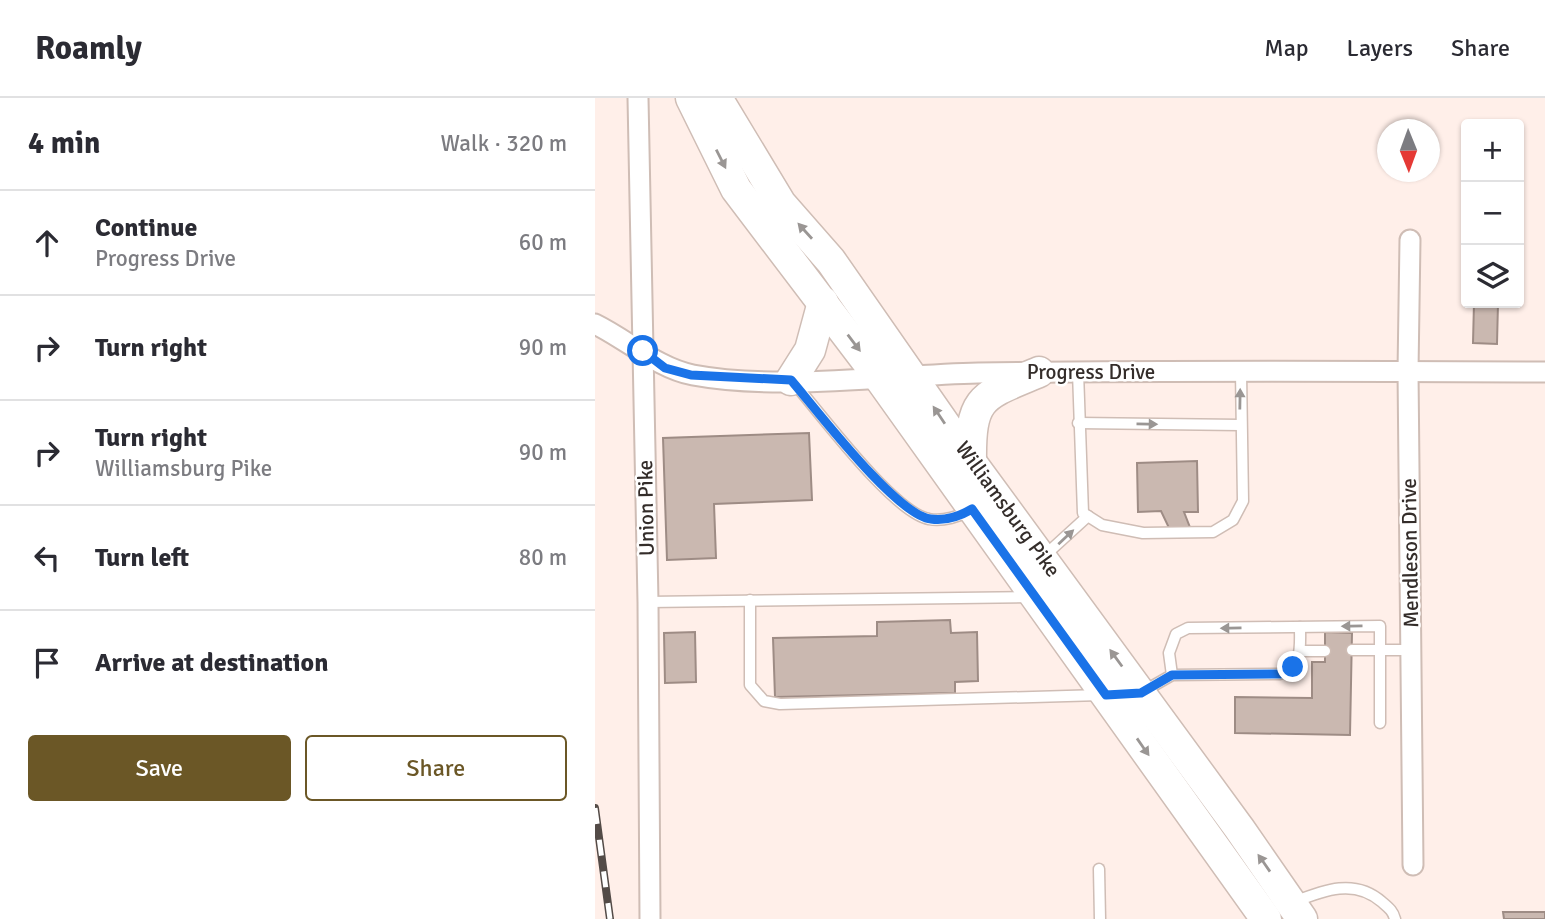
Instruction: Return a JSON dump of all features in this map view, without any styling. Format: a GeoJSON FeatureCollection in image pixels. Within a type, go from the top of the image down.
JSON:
{"type":"FeatureCollection","features":[{"type":"Feature","properties":{"kind":"main road","name":"Williamsburg Pike"},"geometry":{"type":"LineString","coordinates":[[691,98],[736,189],[788,261],[823,302],[878,376],[1033,597],[1123,694]]}},
{"type":"Feature","properties":{"kind":"main road","name":"Williamsburg Pike"},"geometry":{"type":"LineString","coordinates":[[717,98],[781,204],[831,261],[971,462],[1042,558],[1123,694],[1281,914]]}},
{"type":"Feature","properties":{"kind":"main road"},"geometry":{"type":"LineString","coordinates":[[791,380],[810,350],[823,302]]}},
{"type":"Feature","properties":{"kind":"main road"},"geometry":{"type":"LineString","coordinates":[[971,462],[971,432],[977,406],[992,392],[1038,372]]}},
{"type":"Feature","properties":{"kind":"street","name":"Union Pike"},"geometry":{"type":"LineString","coordinates":[[638,98],[640,312],[648,602],[650,919]]}},
{"type":"Feature","properties":{"kind":"street","name":"Mendleson Drive"},"geometry":{"type":"LineString","coordinates":[[1409,240],[1413,865]]}},
{"type":"Feature","properties":{"kind":"street","name":"Progress Drive"},"geometry":{"type":"LineString","coordinates":[[595,324],[643,351],[665,368],[691,375],[791,380],[1038,372],[1545,372]]}},
{"type":"Feature","properties":{"kind":"lane"},"geometry":{"type":"LineString","coordinates":[[1078,372],[1083,513],[1102,525],[1143,533],[1213,532],[1233,520],[1243,501],[1241,372]]}},
{"type":"Feature","properties":{"kind":"lane"},"geometry":{"type":"LineString","coordinates":[[791,380],[893,498],[930,520],[959,516],[972,509]]}},
{"type":"Feature","properties":{"kind":"lane"},"geometry":{"type":"LineString","coordinates":[[1079,423],[1240,425]]}},
{"type":"Feature","properties":{"kind":"lane"},"geometry":{"type":"LineString","coordinates":[[1042,558],[1088,516]]}},
{"type":"Feature","properties":{"kind":"lane"},"geometry":{"type":"LineString","coordinates":[[648,602],[1033,597]]}},
{"type":"Feature","properties":{"kind":"lane"},"geometry":{"type":"LineString","coordinates":[[750,600],[750,685],[764,701],[780,704],[1123,694],[1172,675],[1280,674],[1293,667],[1300,659],[1300,627]]}},
{"type":"Feature","properties":{"kind":"lane"},"geometry":{"type":"LineString","coordinates":[[1172,675],[1169,653],[1177,634],[1188,628],[1380,626],[1380,723]]}},
{"type":"Feature","properties":{"kind":"lane"},"geometry":{"type":"LineString","coordinates":[[1352,650],[1411,650]]}},
{"type":"Feature","properties":{"kind":"lane"},"geometry":{"type":"LineString","coordinates":[[1300,652],[1325,651]]}},
{"type":"Feature","properties":{"kind":"lane"},"geometry":{"type":"LineString","coordinates":[[1099,869],[1100,919]]}},
{"type":"Feature","properties":{"kind":"lane"},"geometry":{"type":"LineString","coordinates":[[1281,914],[1327,889],[1346,887],[1373,894],[1393,912],[1395,919]]}},
{"type":"Feature","properties":{"kind":"building"},"geometry":{"type":"Polygon","coordinates":[[[1474,308],[1498,308],[1497,344],[1473,343],[1474,308]]]}},
{"type":"Feature","properties":{"kind":"building"},"geometry":{"type":"Polygon","coordinates":[[[809,433],[812,500],[714,504],[716,558],[667,560],[663,438],[809,433]]]}},
{"type":"Feature","properties":{"kind":"building"},"geometry":{"type":"Polygon","coordinates":[[[1197,461],[1198,512],[1184,512],[1191,530],[1170,530],[1161,511],[1138,512],[1137,463],[1197,461]]]}},
{"type":"Feature","properties":{"kind":"building"},"geometry":{"type":"Polygon","coordinates":[[[950,620],[951,633],[977,632],[978,681],[955,682],[955,693],[775,697],[773,638],[877,636],[877,622],[950,620]]]}},
{"type":"Feature","properties":{"kind":"building"},"geometry":{"type":"Polygon","coordinates":[[[695,632],[696,682],[665,683],[664,633],[695,632]]]}},
{"type":"Feature","properties":{"kind":"building"},"geometry":{"type":"Polygon","coordinates":[[[1325,632],[1352,633],[1350,735],[1235,733],[1235,697],[1312,698],[1312,662],[1325,662],[1325,632]]]}},
{"type":"Feature","properties":{"kind":"building"},"geometry":{"type":"Polygon","coordinates":[[[1503,912],[1545,912],[1545,919],[1504,919],[1503,912]]]}},
{"type":"Feature","properties":{"kind":"railway"},"geometry":{"type":"LineString","coordinates":[[595,808],[610,919]]}},
{"type":"Feature","properties":{"kind":"route"},"geometry":{"type":"LineString","coordinates":[[643,351],[665,368],[691,375],[720,379],[791,380],[893,498],[930,520],[959,516],[972,509],[1106,695],[1141,693],[1172,675],[1280,674],[1293,667]]}}]}
